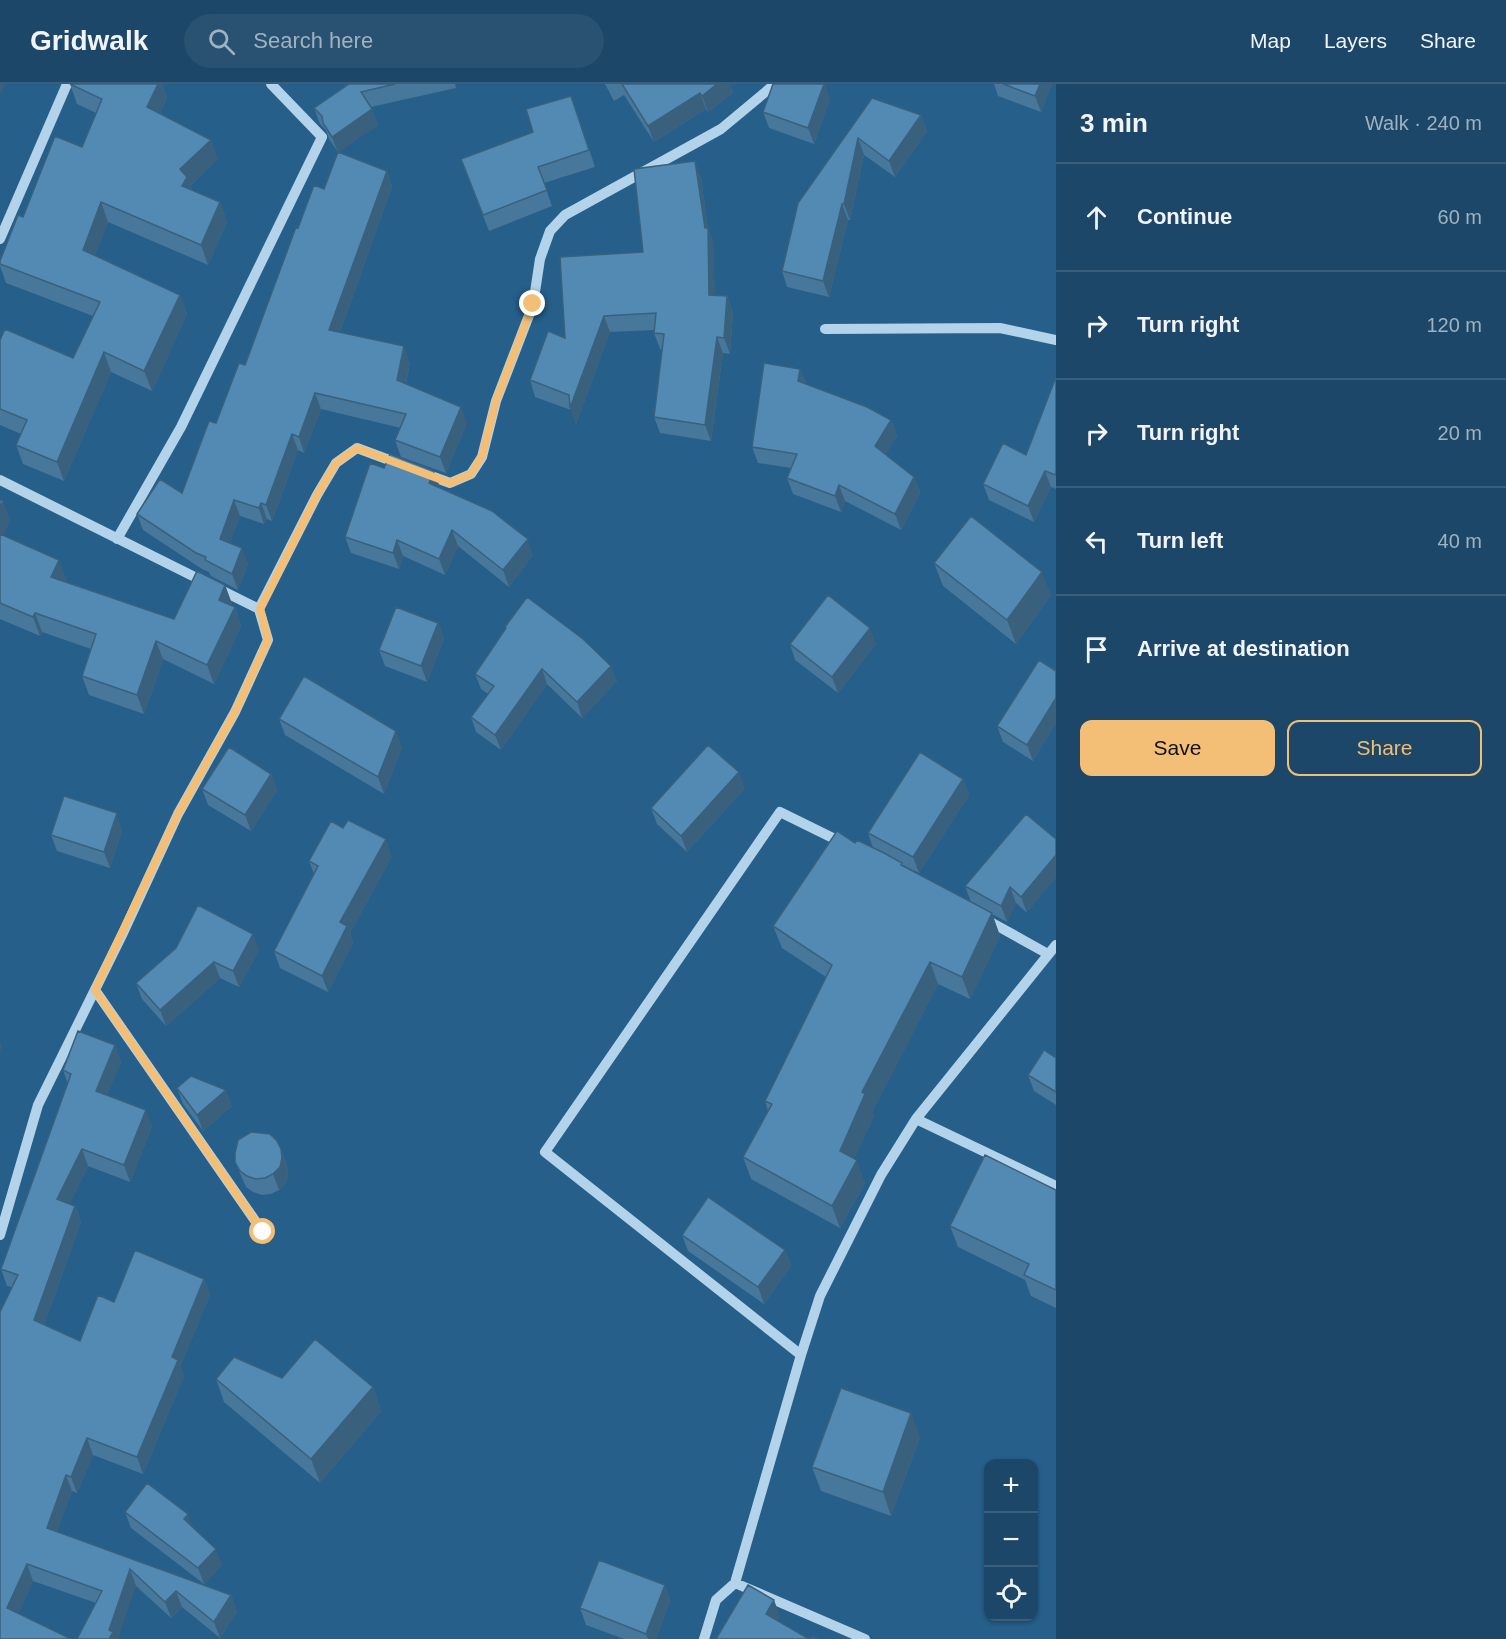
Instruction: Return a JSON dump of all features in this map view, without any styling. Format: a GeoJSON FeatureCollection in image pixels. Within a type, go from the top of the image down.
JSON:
{"type":"FeatureCollection","features":[{"type":"Feature","properties":{"kind":"street"},"geometry":{"type":"LineString","coordinates":[[0,239],[67,84]]}},
{"type":"Feature","properties":{"kind":"street"},"geometry":{"type":"LineString","coordinates":[[117,539],[181,427],[322,137],[271,84]]}},
{"type":"Feature","properties":{"kind":"street"},"geometry":{"type":"LineString","coordinates":[[0,1235],[38,1105],[178,814],[235,712],[268,640],[260,609],[317,495],[336,463],[357,448],[450,483],[471,474],[482,456],[496,401],[533,304],[540,259],[550,231],[566,215],[721,129],[775,84]]}},
{"type":"Feature","properties":{"kind":"street"},"geometry":{"type":"LineString","coordinates":[[825,329],[1000,328],[1056,340]]}},
{"type":"Feature","properties":{"kind":"street"},"geometry":{"type":"LineString","coordinates":[[0,480],[260,609]]}},
{"type":"Feature","properties":{"kind":"street"},"geometry":{"type":"LineString","coordinates":[[801,1355],[545,1152],[780,812],[854,848]]}},
{"type":"Feature","properties":{"kind":"street"},"geometry":{"type":"LineString","coordinates":[[977,914],[1048,954]]}},
{"type":"Feature","properties":{"kind":"street"},"geometry":{"type":"LineString","coordinates":[[704,1639],[716,1600],[735,1583],[820,1296],[880,1175],[916,1119],[1056,945]]}},
{"type":"Feature","properties":{"kind":"street"},"geometry":{"type":"LineString","coordinates":[[95,990],[263,1232]]}},
{"type":"Feature","properties":{"kind":"street"},"geometry":{"type":"LineString","coordinates":[[916,1119],[1056,1186]]}},
{"type":"Feature","properties":{"kind":"street"},"geometry":{"type":"LineString","coordinates":[[735,1583],[865,1639]]}},
{"type":"Feature","properties":{"kind":"building"},"geometry":{"type":"Polygon","coordinates":[[[70,84],[158,84],[147,107],[211,140],[180,169],[187,177],[182,186],[220,202],[201,245],[101,202],[83,250],[180,295],[144,371],[104,352],[57,462],[16,445],[27,420],[0,409],[0,340],[5,329],[73,358],[100,302],[0,264],[0,261],[18,215],[23,217],[55,136],[82,147],[102,99],[70,84]]]}},
{"type":"Feature","properties":{"kind":"building"},"geometry":{"type":"Polygon","coordinates":[[[349,84],[395,84],[361,92],[372,109],[332,137],[323,123],[322,116],[314,108],[349,84]]]}},
{"type":"Feature","properties":{"kind":"building"},"geometry":{"type":"Polygon","coordinates":[[[622,84],[717,84],[702,96],[700,93],[648,126],[622,84]]]}},
{"type":"Feature","properties":{"kind":"building"},"geometry":{"type":"Polygon","coordinates":[[[773,84],[824,84],[808,128],[763,112],[773,84]]]}},
{"type":"Feature","properties":{"kind":"building"},"geometry":{"type":"Polygon","coordinates":[[[1003,84],[1040,84],[1035,96],[1003,84]]]}},
{"type":"Feature","properties":{"kind":"building"},"geometry":{"type":"Polygon","coordinates":[[[571,96],[589,150],[538,167],[547,190],[483,215],[461,159],[533,132],[526,109],[571,96]]]}},
{"type":"Feature","properties":{"kind":"building"},"geometry":{"type":"Polygon","coordinates":[[[872,98],[921,115],[889,161],[858,138],[844,204],[842,204],[823,281],[782,271],[798,203],[872,98]]]}},
{"type":"Feature","properties":{"kind":"building"},"geometry":{"type":"Polygon","coordinates":[[[338,152],[387,171],[329,330],[404,346],[397,380],[461,407],[440,457],[395,440],[406,414],[315,393],[299,437],[292,434],[266,505],[261,503],[259,508],[234,500],[220,539],[242,548],[232,574],[205,560],[206,557],[196,553],[137,514],[160,479],[182,493],[209,421],[216,423],[239,363],[245,365],[314,185],[324,189],[338,152]]]}},
{"type":"Feature","properties":{"kind":"building"},"geometry":{"type":"Polygon","coordinates":[[[695,161],[705,228],[708,228],[709,295],[727,296],[724,338],[717,337],[705,425],[654,417],[664,334],[654,333],[656,313],[604,316],[570,408],[569,395],[530,380],[548,331],[565,338],[560,257],[643,252],[634,169],[695,161]]]}},
{"type":"Feature","properties":{"kind":"building"},"geometry":{"type":"Polygon","coordinates":[[[764,363],[800,369],[798,381],[867,407],[891,420],[875,446],[914,477],[895,514],[839,485],[835,496],[787,478],[797,454],[752,447],[764,363]]]}},
{"type":"Feature","properties":{"kind":"building"},"geometry":{"type":"Polygon","coordinates":[[[1056,377],[1056,475],[1045,471],[1028,506],[983,484],[1003,443],[1026,455],[1056,377]]]}},
{"type":"Feature","properties":{"kind":"building"},"geometry":{"type":"Polygon","coordinates":[[[390,454],[434,471],[429,483],[492,511],[528,539],[503,570],[452,530],[439,559],[397,540],[393,553],[345,537],[370,463],[384,468],[390,454]]]}},
{"type":"Feature","properties":{"kind":"building"},"geometry":{"type":"Polygon","coordinates":[[[971,516],[1042,572],[1007,620],[934,563],[971,516]]]}},
{"type":"Feature","properties":{"kind":"building"},"geometry":{"type":"Polygon","coordinates":[[[0,534],[59,560],[51,577],[174,619],[197,571],[225,585],[219,600],[235,607],[207,665],[156,641],[137,695],[82,676],[96,634],[35,613],[33,617],[0,603],[0,534]]]}},
{"type":"Feature","properties":{"kind":"building"},"geometry":{"type":"Polygon","coordinates":[[[828,595],[870,628],[832,677],[790,644],[828,595]]]}},
{"type":"Feature","properties":{"kind":"building"},"geometry":{"type":"Polygon","coordinates":[[[527,597],[583,639],[611,666],[577,702],[542,669],[495,735],[471,717],[494,686],[475,674],[527,597]]]}},
{"type":"Feature","properties":{"kind":"building"},"geometry":{"type":"Polygon","coordinates":[[[396,607],[438,623],[421,666],[379,650],[396,607]]]}},
{"type":"Feature","properties":{"kind":"building"},"geometry":{"type":"Polygon","coordinates":[[[1039,660],[1056,671],[1056,698],[1027,745],[997,726],[1039,660]]]}},
{"type":"Feature","properties":{"kind":"building"},"geometry":{"type":"Polygon","coordinates":[[[304,676],[396,731],[378,777],[279,719],[304,676]]]}},
{"type":"Feature","properties":{"kind":"building"},"geometry":{"type":"Polygon","coordinates":[[[708,745],[739,772],[681,836],[651,808],[708,745]]]}},
{"type":"Feature","properties":{"kind":"building"},"geometry":{"type":"Polygon","coordinates":[[[229,747],[271,774],[245,815],[202,789],[229,747]]]}},
{"type":"Feature","properties":{"kind":"building"},"geometry":{"type":"Polygon","coordinates":[[[920,752],[963,779],[913,857],[868,833],[920,752]]]}},
{"type":"Feature","properties":{"kind":"building"},"geometry":{"type":"Polygon","coordinates":[[[64,796],[117,813],[104,852],[51,835],[64,796]]]}},
{"type":"Feature","properties":{"kind":"building"},"geometry":{"type":"Polygon","coordinates":[[[1026,814],[1056,839],[1056,855],[1021,897],[1010,887],[1001,906],[965,886],[1026,814]]]}},
{"type":"Feature","properties":{"kind":"building"},"geometry":{"type":"Polygon","coordinates":[[[348,820],[386,839],[340,922],[347,926],[322,976],[274,951],[318,866],[309,861],[331,821],[343,828],[348,820]]]}},
{"type":"Feature","properties":{"kind":"building"},"geometry":{"type":"Polygon","coordinates":[[[837,831],[855,843],[857,840],[884,853],[902,863],[901,865],[992,913],[962,977],[930,962],[862,1092],[865,1094],[840,1151],[857,1160],[832,1206],[743,1157],[772,1104],[765,1101],[832,965],[773,926],[837,831]]]}},
{"type":"Feature","properties":{"kind":"building"},"geometry":{"type":"Polygon","coordinates":[[[198,905],[253,934],[233,971],[214,962],[160,1010],[136,983],[176,948],[198,905]]]}},
{"type":"Feature","properties":{"kind":"building"},"geometry":{"type":"Polygon","coordinates":[[[78,1031],[115,1045],[96,1091],[146,1110],[124,1165],[82,1149],[57,1199],[75,1206],[34,1320],[80,1341],[98,1295],[114,1302],[135,1250],[204,1279],[172,1357],[178,1360],[137,1457],[87,1438],[71,1477],[66,1475],[47,1528],[231,1595],[214,1622],[176,1591],[165,1602],[130,1569],[109,1630],[113,1632],[109,1639],[77,1639],[102,1591],[27,1564],[7,1608],[71,1639],[0,1639],[0,1312],[18,1275],[1,1269],[71,1074],[63,1070],[78,1031]]]}},
{"type":"Feature","properties":{"kind":"building"},"geometry":{"type":"Polygon","coordinates":[[[1044,1050],[1056,1058],[1056,1092],[1028,1075],[1044,1050]]]}},
{"type":"Feature","properties":{"kind":"building"},"geometry":{"type":"Polygon","coordinates":[[[191,1076],[226,1090],[197,1115],[177,1088],[191,1076]]]}},
{"type":"Feature","properties":{"kind":"building"},"geometry":{"type":"Polygon","coordinates":[[[251,1132],[270,1134],[281,1149],[280,1167],[265,1178],[256,1179],[247,1176],[240,1171],[235,1162],[238,1140],[251,1132]]]}},
{"type":"Feature","properties":{"kind":"building"},"geometry":{"type":"Polygon","coordinates":[[[985,1155],[1056,1190],[1056,1290],[1024,1275],[1029,1264],[950,1226],[985,1155]]]}},
{"type":"Feature","properties":{"kind":"building"},"geometry":{"type":"Polygon","coordinates":[[[708,1197],[785,1250],[758,1287],[682,1235],[708,1197]]]}},
{"type":"Feature","properties":{"kind":"building"},"geometry":{"type":"Polygon","coordinates":[[[315,1339],[373,1387],[311,1459],[216,1379],[234,1357],[282,1378],[315,1339]]]}},
{"type":"Feature","properties":{"kind":"building"},"geometry":{"type":"Polygon","coordinates":[[[841,1388],[911,1413],[883,1492],[812,1467],[841,1388]]]}},
{"type":"Feature","properties":{"kind":"building"},"geometry":{"type":"Polygon","coordinates":[[[147,1483],[188,1514],[184,1519],[216,1549],[198,1568],[125,1512],[147,1483]]]}},
{"type":"Feature","properties":{"kind":"building"},"geometry":{"type":"Polygon","coordinates":[[[599,1560],[665,1585],[646,1634],[580,1608],[599,1560]]]}},
{"type":"Feature","properties":{"kind":"building"},"geometry":{"type":"Polygon","coordinates":[[[748,1585],[774,1600],[766,1614],[809,1639],[716,1639],[748,1585]]]}},
{"type":"Feature","properties":{"kind":"route"},"geometry":{"type":"LineString","coordinates":[[263,1232],[95,990],[178,814],[235,712],[268,640],[260,609],[317,495],[336,463],[357,448],[450,483],[471,474],[482,456],[496,401],[533,304]]}}]}
